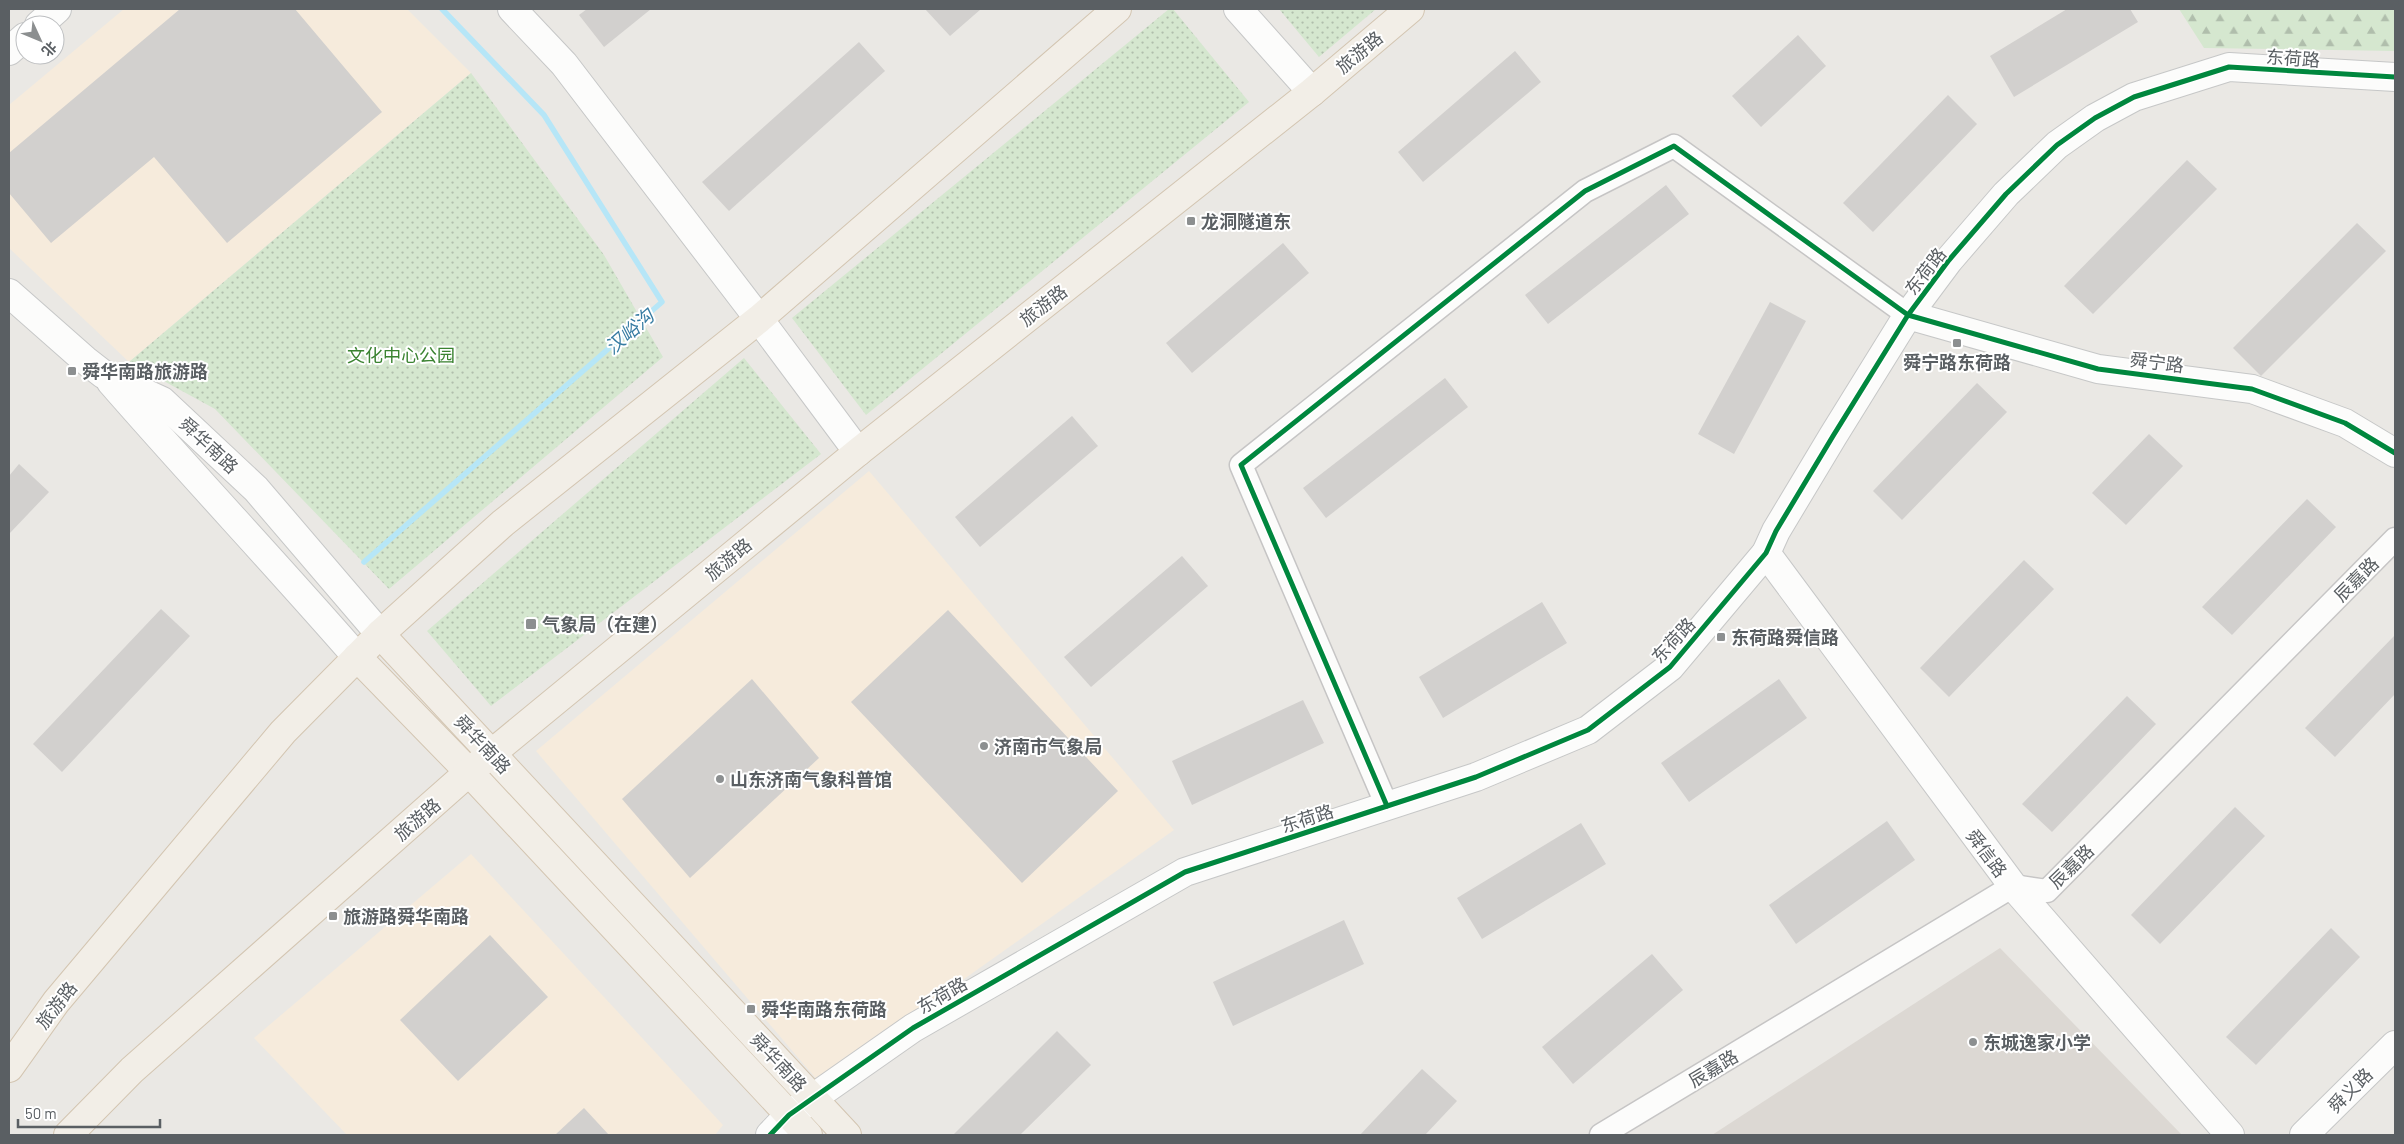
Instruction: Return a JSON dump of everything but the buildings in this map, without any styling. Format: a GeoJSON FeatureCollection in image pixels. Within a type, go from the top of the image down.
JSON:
{"type":"FeatureCollection","features":[{"type":"Feature","properties":{"kind":"main road","name":"旅游路"},"geometry":{"type":"LineString","coordinates":[[9,1068],[56,1002],[277,740],[380,634],[503,523],[759,319],[1117,9]]}},
{"type":"Feature","properties":{"kind":"main road","name":"旅游路"},"geometry":{"type":"LineString","coordinates":[[68,1135],[132,1070],[470,772],[858,452],[1312,92],[1410,9]]}},
{"type":"Feature","properties":{"kind":"main road","name":"舜华南路"},"geometry":{"type":"LineString","coordinates":[[380,634],[847,1135]]}},
{"type":"Feature","properties":{"kind":"main road","name":"舜华南路"},"geometry":{"type":"LineString","coordinates":[[356,657],[470,772],[808,1135]]}},
{"type":"Feature","properties":{"kind":"street"},"geometry":{"type":"LineString","coordinates":[[512,9],[564,64],[858,452]]}},
{"type":"Feature","properties":{"kind":"street"},"geometry":{"type":"LineString","coordinates":[[1238,9],[1312,92]]}},
{"type":"Feature","properties":{"kind":"street","name":"东荷路"},"geometry":{"type":"LineString","coordinates":[[770,1135],[789,1115],[913,1028],[1185,872],[1476,777],[1588,730],[1670,667],[1766,553],[1776,531],[1908,315],[1949,260],[2006,194],[2057,145],[2095,118],[2134,97],[2229,67],[2395,77]]}},
{"type":"Feature","properties":{"kind":"street"},"geometry":{"type":"LineString","coordinates":[[1387,806],[1241,465],[1585,190],[1674,146],[1908,315]]}},
{"type":"Feature","properties":{"kind":"street","name":"舜华南路"},"geometry":{"type":"LineString","coordinates":[[9,293],[103,374],[183,465],[284,573],[356,657]]}},
{"type":"Feature","properties":{"kind":"street","name":"舜宁路"},"geometry":{"type":"LineString","coordinates":[[1908,315],[2098,369],[2252,388],[2346,423],[2395,453]]}},
{"type":"Feature","properties":{"kind":"street","name":"舜华南路"},"geometry":{"type":"LineString","coordinates":[[103,374],[162,401],[256,489],[380,634]]}},
{"type":"Feature","properties":{"kind":"street","name":"辰嘉路"},"geometry":{"type":"LineString","coordinates":[[1601,1135],[2013,886],[2047,891],[2395,539]]}},
{"type":"Feature","properties":{"kind":"street","name":"舜信路"},"geometry":{"type":"LineString","coordinates":[[1766,553],[2013,886],[2230,1135]]}},
{"type":"Feature","properties":{"kind":"street","name":"舜义路"},"geometry":{"type":"LineString","coordinates":[[2304,1135],[2395,1045]]}},
{"type":"Feature","properties":{"kind":"shaded area"},"geometry":{"type":"Polygon","coordinates":[[[124,9],[407,9],[471,73],[129,362],[9,248],[9,105],[57,65],[65,65],[65,58],[124,9]]]}},
{"type":"Feature","properties":{"kind":"shaded area"},"geometry":{"type":"Polygon","coordinates":[[[869,471],[1174,830],[819,1082],[536,751],[869,471]]]}},
{"type":"Feature","properties":{"kind":"shaded area"},"geometry":{"type":"Polygon","coordinates":[[[471,854],[723,1125],[715,1135],[347,1135],[254,1038],[471,854]]]}},
{"type":"Feature","properties":{"kind":"shaded area","name":"东城逸家小学"},"geometry":{"type":"Polygon","coordinates":[[[2000,948],[2182,1135],[1712,1135],[2000,948]]]}},
{"type":"Feature","properties":{"kind":"green space"},"geometry":{"type":"Polygon","coordinates":[[[1169,9],[1173,9],[1249,102],[866,415],[792,318],[1169,9]]]}},
{"type":"Feature","properties":{"kind":"green space"},"geometry":{"type":"Polygon","coordinates":[[[1279,9],[1376,9],[1319,57],[1279,9]]]}},
{"type":"Feature","properties":{"kind":"green space"},"geometry":{"type":"Polygon","coordinates":[[[2179,9],[2395,9],[2395,51],[2204,48],[2179,9]]]}},
{"type":"Feature","properties":{"kind":"green space","name":"文化中心公园"},"geometry":{"type":"Polygon","coordinates":[[[471,73],[604,255],[663,357],[389,589],[215,409],[129,362],[471,73]]]}},
{"type":"Feature","properties":{"kind":"green space"},"geometry":{"type":"Polygon","coordinates":[[[744,358],[821,454],[491,706],[427,631],[744,358]]]}},
{"type":"Feature","properties":{"kind":"waterway","name":"汉峪沟"},"geometry":{"type":"LineString","coordinates":[[364,562],[662,302],[544,115],[442,9]]}},
{"type":"Feature","properties":{"kind":"cycle path"},"geometry":{"type":"LineString","coordinates":[[770,1135],[789,1115],[913,1028],[1185,872],[1476,777],[1588,730],[1670,667],[1766,553],[1776,531],[1908,315],[1949,260],[2006,194],[2057,145],[2095,118],[2134,97],[2229,67],[2395,77]]}},
{"type":"Feature","properties":{"kind":"cycle path"},"geometry":{"type":"LineString","coordinates":[[1387,806],[1241,465],[1585,191],[1674,146],[1908,315],[2098,369],[2252,389],[2345,423],[2395,453]]}},
{"type":"Feature","properties":{"kind":"place","name":"龙洞隧道东"},"geometry":{"type":"Point","coordinates":[1191,221]}},
{"type":"Feature","properties":{"kind":"place","name":"舜宁路东荷路"},"geometry":{"type":"Point","coordinates":[1957,343]}},
{"type":"Feature","properties":{"kind":"place","name":"舜华南路旅游路"},"geometry":{"type":"Point","coordinates":[72,371]}},
{"type":"Feature","properties":{"kind":"place","name":"气象局（在建）"},"geometry":{"type":"Point","coordinates":[531,624]}},
{"type":"Feature","properties":{"kind":"place","name":"东荷路舜信路"},"geometry":{"type":"Point","coordinates":[1721,637]}},
{"type":"Feature","properties":{"kind":"place","name":"济南市气象局"},"geometry":{"type":"Point","coordinates":[984,746]}},
{"type":"Feature","properties":{"kind":"place","name":"山东济南气象科普馆"},"geometry":{"type":"Point","coordinates":[720,779]}},
{"type":"Feature","properties":{"kind":"place","name":"旅游路舜华南路"},"geometry":{"type":"Point","coordinates":[333,916]}},
{"type":"Feature","properties":{"kind":"place","name":"舜华南路东荷路"},"geometry":{"type":"Point","coordinates":[751,1009]}},
{"type":"Feature","properties":{"kind":"place","name":"东城逸家小学"},"geometry":{"type":"Point","coordinates":[1973,1042]}}]}
